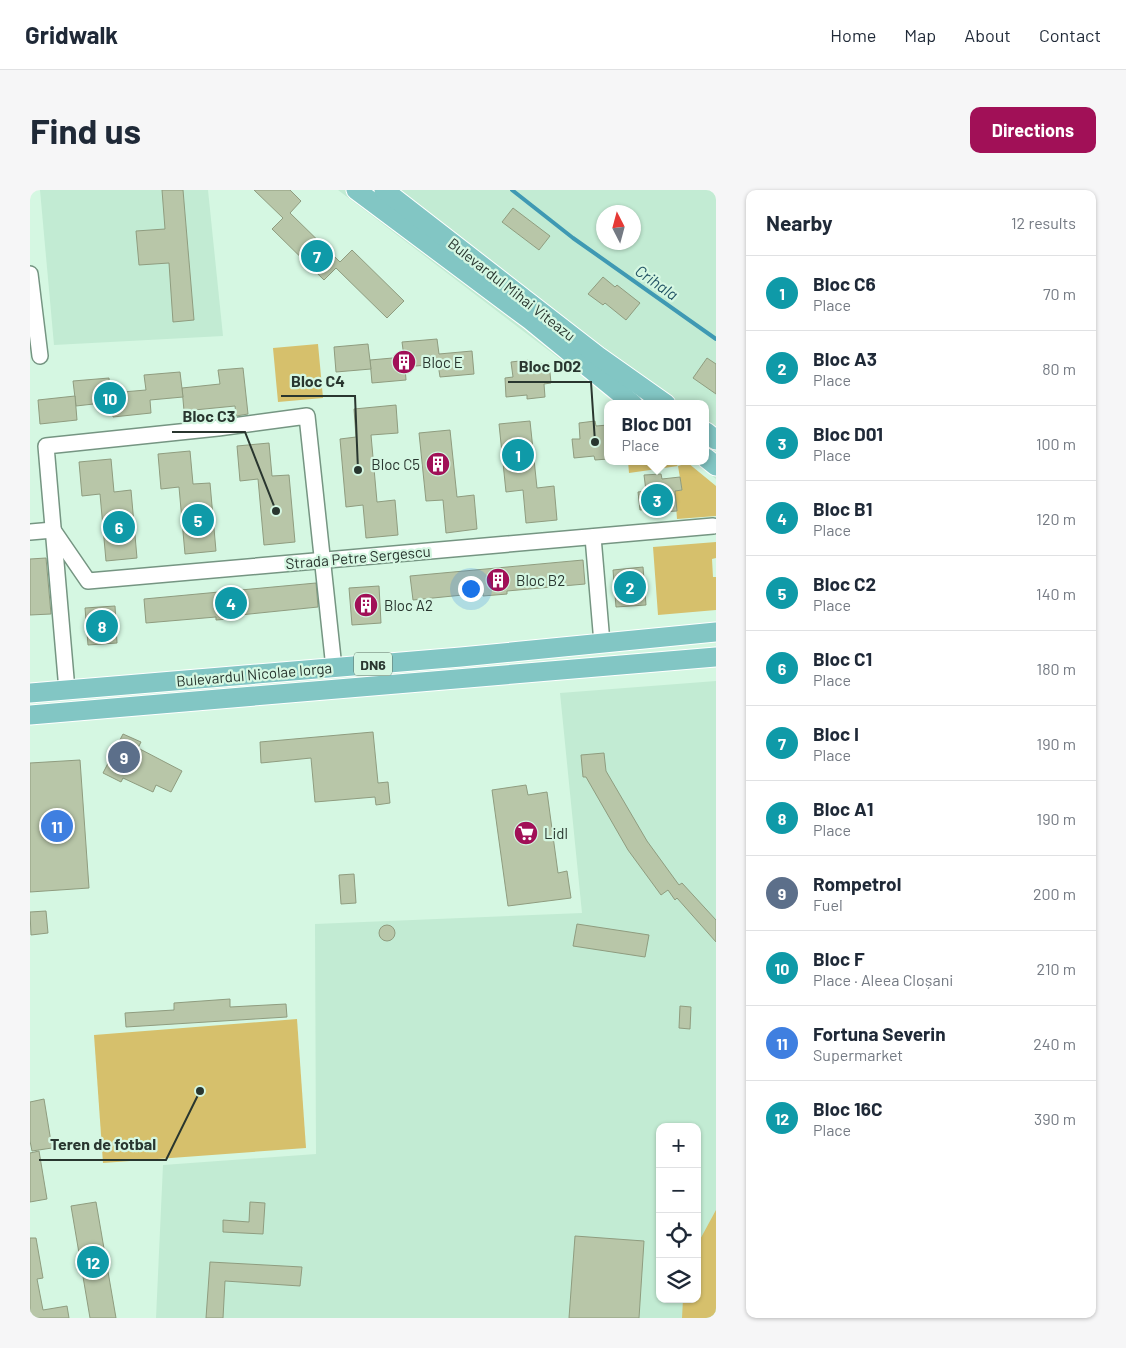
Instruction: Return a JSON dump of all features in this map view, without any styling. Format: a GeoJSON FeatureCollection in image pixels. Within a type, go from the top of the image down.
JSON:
{"type":"FeatureCollection","features":[{"type":"Feature","properties":{"kind":"main road","name":"Bulevardul Mihai Viteazu"},"geometry":{"type":"LineString","coordinates":[[356,190],[383,196],[593,361],[659,400]]}},
{"type":"Feature","properties":{"kind":"main road","name":"Bulevardul Mihai Viteazu"},"geometry":{"type":"LineString","coordinates":[[593,361],[629,400]]}},
{"type":"Feature","properties":{"kind":"main road","name":"Bulevardul Nicolae Iorga"},"geometry":{"type":"LineString","coordinates":[[30,693],[334,668],[716,632]]}},
{"type":"Feature","properties":{"kind":"main road","name":"Bulevardul Nicolae Iorga"},"geometry":{"type":"LineString","coordinates":[[30,715],[716,656]]}},
{"type":"Feature","properties":{"kind":"street"},"geometry":{"type":"LineString","coordinates":[[30,274],[40,356]]}},
{"type":"Feature","properties":{"kind":"street"},"geometry":{"type":"LineString","coordinates":[[67,690],[46,446],[218,428],[307,416],[334,668]]}},
{"type":"Feature","properties":{"kind":"street","name":"Strada Petre Sergescu"},"geometry":{"type":"LineString","coordinates":[[53,530],[88,581],[713,526]]}},
{"type":"Feature","properties":{"kind":"street"},"geometry":{"type":"LineString","coordinates":[[30,532],[53,530]]}},
{"type":"Feature","properties":{"kind":"street"},"geometry":{"type":"LineString","coordinates":[[593,537],[602,643]]}},
{"type":"Feature","properties":{"kind":"shaded area"},"geometry":{"type":"Polygon","coordinates":[[[40,190],[208,190],[223,336],[54,345],[40,190]]]}},
{"type":"Feature","properties":{"kind":"shaded area"},"geometry":{"type":"Polygon","coordinates":[[[338,190],[716,190],[716,479],[698,465],[709,465],[709,400],[614,400],[338,190]]]}},
{"type":"Feature","properties":{"kind":"shaded area"},"geometry":{"type":"Polygon","coordinates":[[[318,344],[323,398],[278,402],[273,348],[318,344]]]}},
{"type":"Feature","properties":{"kind":"shaded area"},"geometry":{"type":"Polygon","coordinates":[[[628,465],[678,466],[629,473],[628,465]]]}},
{"type":"Feature","properties":{"kind":"shaded area"},"geometry":{"type":"Polygon","coordinates":[[[690,465],[716,486],[716,516],[677,519],[675,491],[682,490],[678,466],[690,465]]]}},
{"type":"Feature","properties":{"kind":"shaded area"},"geometry":{"type":"Polygon","coordinates":[[[716,542],[716,558],[712,559],[713,577],[716,577],[716,610],[658,615],[653,547],[716,542]]]}},
{"type":"Feature","properties":{"kind":"shaded area"},"geometry":{"type":"Polygon","coordinates":[[[716,681],[716,1318],[156,1318],[163,1165],[316,1154],[315,924],[582,913],[560,693],[716,681]]]}},
{"type":"Feature","properties":{"kind":"shaded area"},"geometry":{"type":"Polygon","coordinates":[[[297,1019],[306,1148],[103,1163],[94,1035],[297,1019]]]}},
{"type":"Feature","properties":{"kind":"shaded area"},"geometry":{"type":"Polygon","coordinates":[[[716,1210],[716,1318],[682,1318],[683,1303],[701,1303],[701,1238],[716,1210]]]}},
{"type":"Feature","properties":{"kind":"building"},"geometry":{"type":"Polygon","coordinates":[[[162,190],[183,190],[194,320],[173,322],[169,263],[139,265],[136,231],[165,229],[162,190]]]}},
{"type":"Feature","properties":{"kind":"building"},"geometry":{"type":"Polygon","coordinates":[[[254,190],[290,190],[301,201],[290,213],[340,262],[352,250],[404,301],[387,318],[336,268],[324,280],[272,229],[283,218],[254,190]]]}},
{"type":"Feature","properties":{"kind":"building"},"geometry":{"type":"Polygon","coordinates":[[[513,208],[550,236],[539,250],[502,222],[513,208]]]}},
{"type":"Feature","properties":{"kind":"building"},"geometry":{"type":"Polygon","coordinates":[[[603,277],[615,287],[617,285],[640,303],[626,320],[605,303],[603,305],[588,294],[603,277]]]}},
{"type":"Feature","properties":{"kind":"building","name":"Bloc E"},"geometry":{"type":"Polygon","coordinates":[[[437,339],[439,354],[472,351],[474,374],[440,377],[438,364],[405,367],[406,380],[372,383],[370,360],[404,357],[402,342],[437,339]]]}},
{"type":"Feature","properties":{"kind":"building"},"geometry":{"type":"Polygon","coordinates":[[[368,344],[371,369],[336,372],[334,347],[368,344]]]}},
{"type":"Feature","properties":{"kind":"building"},"geometry":{"type":"Polygon","coordinates":[[[707,358],[716,364],[716,394],[693,378],[707,358]]]}},
{"type":"Feature","properties":{"kind":"building"},"geometry":{"type":"Polygon","coordinates":[[[528,360],[528,365],[549,363],[551,383],[544,384],[545,397],[527,399],[527,395],[506,397],[505,378],[513,377],[511,362],[528,360]]]}},
{"type":"Feature","properties":{"kind":"building"},"geometry":{"type":"Polygon","coordinates":[[[243,368],[248,414],[236,416],[235,406],[184,411],[182,388],[220,384],[218,370],[243,368]]]}},
{"type":"Feature","properties":{"kind":"building"},"geometry":{"type":"Polygon","coordinates":[[[180,372],[183,397],[150,400],[151,413],[113,417],[111,393],[146,390],[144,375],[180,372]]]}},
{"type":"Feature","properties":{"kind":"building"},"geometry":{"type":"Polygon","coordinates":[[[109,378],[111,402],[76,406],[73,381],[109,378]]]}},
{"type":"Feature","properties":{"kind":"building"},"geometry":{"type":"Polygon","coordinates":[[[75,396],[77,420],[40,424],[38,400],[75,396]]]}},
{"type":"Feature","properties":{"kind":"building"},"geometry":{"type":"Polygon","coordinates":[[[396,405],[398,433],[371,435],[377,502],[395,500],[398,535],[366,538],[363,505],[346,507],[340,439],[356,437],[354,409],[396,405]]]}},
{"type":"Feature","properties":{"kind":"building"},"geometry":{"type":"Polygon","coordinates":[[[530,421],[537,488],[554,486],[557,520],[526,523],[523,490],[506,492],[499,424],[530,421]]]}},
{"type":"Feature","properties":{"kind":"building"},"geometry":{"type":"Polygon","coordinates":[[[595,421],[596,426],[604,425],[604,459],[595,460],[594,456],[574,458],[572,439],[580,439],[579,423],[595,421]]]}},
{"type":"Feature","properties":{"kind":"building","name":"Bloc C5"},"geometry":{"type":"Polygon","coordinates":[[[450,430],[457,497],[474,495],[477,529],[446,533],[443,500],[426,501],[419,433],[450,430]]]}},
{"type":"Feature","properties":{"kind":"building"},"geometry":{"type":"Polygon","coordinates":[[[269,443],[272,476],[289,475],[295,542],[264,545],[258,479],[240,481],[237,446],[269,443]]]}},
{"type":"Feature","properties":{"kind":"building"},"geometry":{"type":"Polygon","coordinates":[[[190,451],[193,484],[210,483],[216,551],[185,554],[179,487],[161,489],[158,454],[190,451]]]}},
{"type":"Feature","properties":{"kind":"building"},"geometry":{"type":"Polygon","coordinates":[[[111,459],[114,492],[131,490],[137,558],[106,561],[100,494],[82,496],[79,462],[111,459]]]}},
{"type":"Feature","properties":{"kind":"building"},"geometry":{"type":"Polygon","coordinates":[[[661,474],[662,479],[680,477],[682,490],[675,491],[677,511],[660,512],[660,508],[640,510],[638,492],[646,491],[644,475],[661,474]]]}},
{"type":"Feature","properties":{"kind":"building"},"geometry":{"type":"Polygon","coordinates":[[[46,558],[51,614],[30,615],[30,559],[46,558]]]}},
{"type":"Feature","properties":{"kind":"building","name":"Bloc B2"},"geometry":{"type":"Polygon","coordinates":[[[583,560],[585,584],[507,591],[507,594],[483,596],[483,593],[413,600],[410,576],[583,560]]]}},
{"type":"Feature","properties":{"kind":"building"},"geometry":{"type":"Polygon","coordinates":[[[643,567],[646,605],[616,607],[613,570],[643,567]]]}},
{"type":"Feature","properties":{"kind":"building"},"geometry":{"type":"Polygon","coordinates":[[[316,583],[318,607],[240,615],[240,618],[216,620],[216,617],[146,623],[144,599],[316,583]]]}},
{"type":"Feature","properties":{"kind":"building","name":"Bloc A2"},"geometry":{"type":"Polygon","coordinates":[[[379,586],[381,623],[352,625],[349,588],[379,586]]]}},
{"type":"Feature","properties":{"kind":"building"},"geometry":{"type":"Polygon","coordinates":[[[115,606],[117,643],[88,645],[85,608],[115,606]]]}},
{"type":"Feature","properties":{"kind":"building"},"geometry":{"type":"Polygon","coordinates":[[[373,732],[378,783],[388,782],[390,803],[376,805],[375,797],[315,802],[311,758],[261,763],[260,742],[373,732]]]}},
{"type":"Feature","properties":{"kind":"building"},"geometry":{"type":"Polygon","coordinates":[[[123,734],[141,742],[138,748],[182,771],[171,792],[156,785],[153,792],[123,778],[121,782],[103,773],[123,734]]]}},
{"type":"Feature","properties":{"kind":"building"},"geometry":{"type":"Polygon","coordinates":[[[604,753],[606,771],[647,841],[679,885],[682,883],[716,920],[716,942],[677,898],[675,900],[668,890],[661,895],[628,850],[586,777],[583,777],[581,755],[604,753]]]}},
{"type":"Feature","properties":{"kind":"building"},"geometry":{"type":"Polygon","coordinates":[[[80,760],[89,888],[30,892],[30,763],[80,760]]]}},
{"type":"Feature","properties":{"kind":"building","name":"Lidl"},"geometry":{"type":"Polygon","coordinates":[[[526,785],[528,795],[547,792],[558,873],[567,871],[571,898],[508,906],[492,790],[526,785]]]}},
{"type":"Feature","properties":{"kind":"building"},"geometry":{"type":"Polygon","coordinates":[[[354,874],[356,903],[341,904],[339,875],[354,874]]]}},
{"type":"Feature","properties":{"kind":"building"},"geometry":{"type":"Polygon","coordinates":[[[46,911],[48,933],[31,935],[30,912],[46,911]]]}},
{"type":"Feature","properties":{"kind":"building"},"geometry":{"type":"Polygon","coordinates":[[[577,924],[649,935],[645,957],[573,946],[577,924]]]}},
{"type":"Feature","properties":{"kind":"building"},"geometry":{"type":"Polygon","coordinates":[[[387,925],[393,927],[395,933],[393,939],[387,941],[381,939],[379,933],[381,927],[387,925]]]}},
{"type":"Feature","properties":{"kind":"building"},"geometry":{"type":"Polygon","coordinates":[[[230,999],[230,1007],[286,1004],[287,1017],[126,1027],[125,1013],[174,1010],[174,1003],[230,999]]]}},
{"type":"Feature","properties":{"kind":"building"},"geometry":{"type":"Polygon","coordinates":[[[680,1006],[691,1007],[690,1029],[679,1028],[680,1006]]]}},
{"type":"Feature","properties":{"kind":"building"},"geometry":{"type":"Polygon","coordinates":[[[44,1099],[52,1148],[32,1151],[30,1141],[30,1102],[44,1099]]]}},
{"type":"Feature","properties":{"kind":"building"},"geometry":{"type":"Polygon","coordinates":[[[39,1151],[47,1199],[30,1202],[30,1153],[39,1151]]]}},
{"type":"Feature","properties":{"kind":"building"},"geometry":{"type":"Polygon","coordinates":[[[96,1202],[116,1318],[90,1318],[71,1206],[96,1202]]]}},
{"type":"Feature","properties":{"kind":"building"},"geometry":{"type":"Polygon","coordinates":[[[250,1202],[265,1203],[263,1234],[223,1232],[223,1220],[249,1222],[250,1202]]]}},
{"type":"Feature","properties":{"kind":"building"},"geometry":{"type":"Polygon","coordinates":[[[575,1236],[644,1241],[639,1318],[569,1318],[575,1236]]]}},
{"type":"Feature","properties":{"kind":"building"},"geometry":{"type":"Polygon","coordinates":[[[30,1238],[36,1238],[43,1278],[37,1279],[43,1310],[67,1306],[69,1318],[30,1318],[30,1238]]]}},
{"type":"Feature","properties":{"kind":"building"},"geometry":{"type":"Polygon","coordinates":[[[210,1262],[302,1267],[300,1286],[225,1281],[223,1318],[206,1318],[210,1262]]]}},
{"type":"Feature","properties":{"kind":"waterway","name":"Crihala"},"geometry":{"type":"LineString","coordinates":[[512,190],[573,238],[716,339]]}},
{"type":"Feature","properties":{"kind":"place","name":"Bloc I"},"geometry":{"type":"Point","coordinates":[317,256]}},
{"type":"Feature","properties":{"kind":"place","name":"Bloc E"},"geometry":{"type":"Point","coordinates":[404,362]}},
{"type":"Feature","properties":{"kind":"place","name":"Bloc F"},"geometry":{"type":"Point","coordinates":[110,398]}},
{"type":"Feature","properties":{"kind":"place","name":"Bloc D02"},"geometry":{"type":"Point","coordinates":[595,442]}},
{"type":"Feature","properties":{"kind":"place","name":"Bloc C6"},"geometry":{"type":"Point","coordinates":[518,455]}},
{"type":"Feature","properties":{"kind":"place","name":"Bloc C5"},"geometry":{"type":"Point","coordinates":[438,464]}},
{"type":"Feature","properties":{"kind":"place","name":"Bloc C4"},"geometry":{"type":"Point","coordinates":[358,470]}},
{"type":"Feature","properties":{"kind":"place","name":"Bloc D01"},"geometry":{"type":"Point","coordinates":[657,500]}},
{"type":"Feature","properties":{"kind":"place","name":"Bloc C3"},"geometry":{"type":"Point","coordinates":[276,511]}},
{"type":"Feature","properties":{"kind":"place","name":"Bloc C2"},"geometry":{"type":"Point","coordinates":[198,520]}},
{"type":"Feature","properties":{"kind":"place","name":"Bloc C1"},"geometry":{"type":"Point","coordinates":[119,527]}},
{"type":"Feature","properties":{"kind":"place","name":"Bloc B2"},"geometry":{"type":"Point","coordinates":[498,580]}},
{"type":"Feature","properties":{"kind":"place","name":"Bloc A3"},"geometry":{"type":"Point","coordinates":[630,587]}},
{"type":"Feature","properties":{"kind":"place","name":"Bloc B1"},"geometry":{"type":"Point","coordinates":[231,603]}},
{"type":"Feature","properties":{"kind":"place","name":"Bloc A2"},"geometry":{"type":"Point","coordinates":[366,605]}},
{"type":"Feature","properties":{"kind":"place","name":"Bloc A1"},"geometry":{"type":"Point","coordinates":[102,626]}},
{"type":"Feature","properties":{"kind":"place","name":"Rompetrol"},"geometry":{"type":"Point","coordinates":[124,757]}},
{"type":"Feature","properties":{"kind":"place","name":"Fortuna Severin"},"geometry":{"type":"Point","coordinates":[57,826]}},
{"type":"Feature","properties":{"kind":"place","name":"Lidl"},"geometry":{"type":"Point","coordinates":[526,833]}},
{"type":"Feature","properties":{"kind":"place","name":"Teren de fotbal"},"geometry":{"type":"Point","coordinates":[200,1091]}},
{"type":"Feature","properties":{"kind":"place","name":"Bloc 16C"},"geometry":{"type":"Point","coordinates":[93,1262]}}]}
